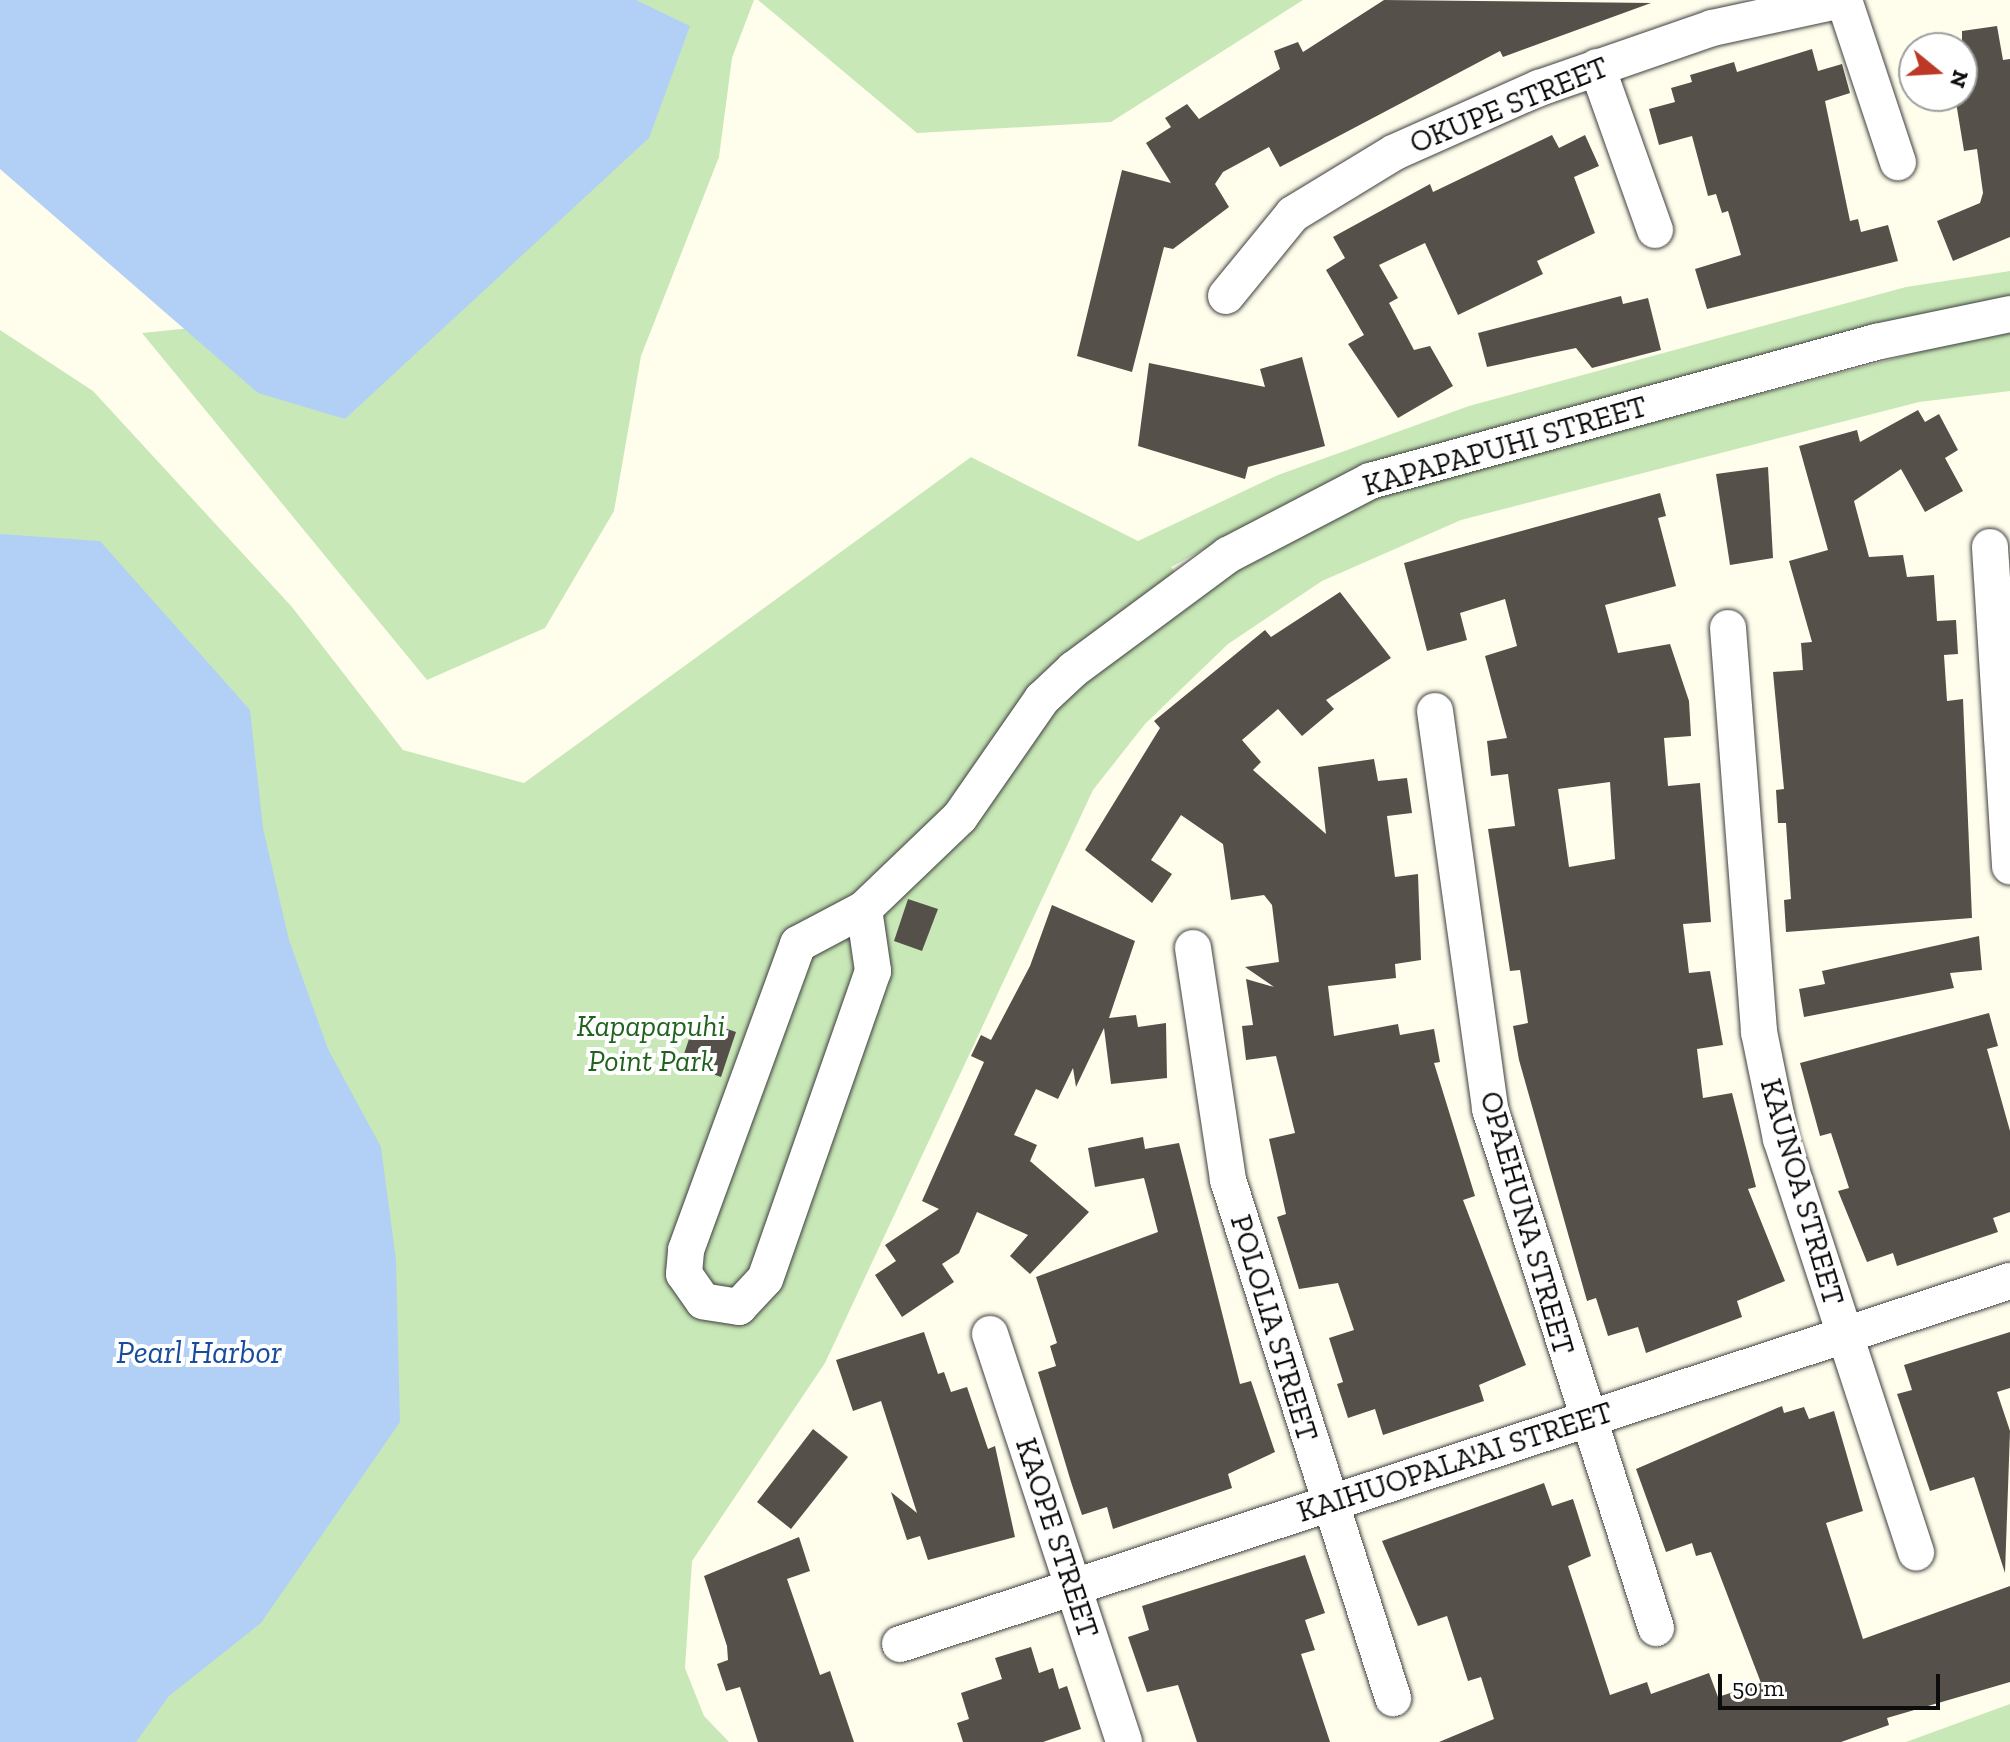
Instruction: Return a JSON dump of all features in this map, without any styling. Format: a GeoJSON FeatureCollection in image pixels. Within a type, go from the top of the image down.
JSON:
{"type":"FeatureCollection","features":[{"type":"Feature","properties":{"kind":"street","name":"OKUPE STREET"},"geometry":{"type":"LineString","coordinates":[[1226,296],[1293,214],[1395,152],[1597,67],[1712,28],[1842,0]]}},
{"type":"Feature","properties":{"kind":"street"},"geometry":{"type":"LineString","coordinates":[[1842,0],[1898,162]]}},
{"type":"Feature","properties":{"kind":"street"},"geometry":{"type":"LineString","coordinates":[[1597,67],[1655,230]]}},
{"type":"Feature","properties":{"kind":"street","name":"KAPAPAPUHI STREET"},"geometry":{"type":"LineString","coordinates":[[864,909],[873,971],[765,1279],[739,1307],[703,1301],[684,1274],[686,1250],[798,944],[864,909],[960,817],[1042,699],[1074,669],[1228,555],[1304,510],[1449,457],[1876,342],[2010,314]]}},
{"type":"Feature","properties":{"kind":"street"},"geometry":{"type":"LineString","coordinates":[[1990,547],[2010,866]]}},
{"type":"Feature","properties":{"kind":"street","name":"KAUNOA STREET"},"geometry":{"type":"LineString","coordinates":[[1728,628],[1759,1032],[1781,1139],[1916,1553]]}},
{"type":"Feature","properties":{"kind":"street","name":"OPAEHUNA STREET"},"geometry":{"type":"LineString","coordinates":[[1435,711],[1490,1109],[1656,1628]]}},
{"type":"Feature","properties":{"kind":"street","name":"POLOLIA STREET"},"geometry":{"type":"LineString","coordinates":[[1193,948],[1228,1180],[1393,1698]]}},
{"type":"Feature","properties":{"kind":"street","name":"KAIHUOPALA'AI STREET"},"geometry":{"type":"LineString","coordinates":[[900,1644],[2010,1281]]}},
{"type":"Feature","properties":{"kind":"street","name":"KAOPE STREET"},"geometry":{"type":"LineString","coordinates":[[990,1334],[1124,1742]]}},
{"type":"Feature","properties":{"kind":"green space"},"geometry":{"type":"Polygon","coordinates":[[[591,0],[754,0],[732,58],[719,157],[641,356],[614,511],[545,628],[427,680],[142,333],[211,326],[591,0]]]}},
{"type":"Feature","properties":{"kind":"green space"},"geometry":{"type":"Polygon","coordinates":[[[758,0],[1303,0],[1111,122],[917,133],[758,0]]]}},
{"type":"Feature","properties":{"kind":"green space","name":"Kapapapuhi Point Park"},"geometry":{"type":"Polygon","coordinates":[[[2010,271],[2010,298],[1335,479],[1171,567],[1194,598],[1313,522],[1396,490],[2010,328],[2010,391],[1919,402],[1461,520],[1322,581],[1228,644],[1145,724],[1093,790],[825,1363],[692,1561],[685,1668],[704,1716],[729,1742],[30,1742],[0,605],[0,330],[93,391],[292,607],[403,750],[524,783],[971,457],[1138,541],[1278,475],[1469,406],[1906,287],[2010,271]]]}},
{"type":"Feature","properties":{"kind":"green space"},"geometry":{"type":"Polygon","coordinates":[[[2010,1704],[2010,1742],[1906,1742],[2010,1704]]]}},
{"type":"Feature","properties":{"kind":"water"},"geometry":{"type":"Polygon","coordinates":[[[0,0],[636,0],[690,26],[649,138],[345,419],[258,393],[0,169],[0,0]]]}},
{"type":"Feature","properties":{"kind":"water","name":"Pearl Harbor"},"geometry":{"type":"Polygon","coordinates":[[[0,534],[100,541],[250,710],[263,828],[289,940],[328,1049],[381,1147],[396,1260],[400,1422],[261,1623],[169,1696],[136,1742],[0,1742],[0,534]]]}},
{"type":"Feature","properties":{"kind":"building"},"geometry":{"type":"Polygon","coordinates":[[[1384,0],[1651,3],[1503,57],[1500,51],[1280,167],[1269,147],[1223,172],[1215,184],[1229,207],[1173,249],[1164,247],[1132,372],[1077,356],[1122,170],[1171,183],[1146,143],[1171,127],[1165,118],[1187,104],[1199,119],[1280,69],[1274,51],[1298,42],[1303,52],[1384,0]]]}},
{"type":"Feature","properties":{"kind":"building"},"geometry":{"type":"Polygon","coordinates":[[[1997,26],[2003,60],[2010,59],[2010,237],[1953,261],[1937,221],[1980,203],[1983,193],[1977,149],[1964,151],[1958,112],[1978,112],[1978,32],[1962,31],[1997,26]]]}},
{"type":"Feature","properties":{"kind":"building"},"geometry":{"type":"Polygon","coordinates":[[[1812,49],[1818,71],[1842,64],[1850,93],[1825,101],[1850,221],[1858,219],[1861,232],[1888,225],[1898,261],[1707,309],[1695,269],[1741,255],[1728,211],[1722,213],[1716,194],[1708,196],[1692,136],[1659,145],[1649,109],[1675,102],[1671,88],[1692,82],[1690,75],[1734,62],[1737,72],[1812,49]]]}},
{"type":"Feature","properties":{"kind":"building"},"geometry":{"type":"Polygon","coordinates":[[[1552,135],[1559,148],[1585,135],[1599,166],[1574,177],[1595,233],[1537,261],[1543,274],[1458,315],[1425,243],[1379,265],[1398,298],[1389,303],[1414,350],[1430,346],[1453,386],[1398,418],[1348,344],[1364,335],[1326,270],[1345,258],[1333,237],[1430,184],[1433,192],[1552,135]]]}},
{"type":"Feature","properties":{"kind":"building"},"geometry":{"type":"Polygon","coordinates":[[[1621,296],[1623,304],[1648,298],[1661,350],[1592,368],[1576,348],[1487,367],[1478,333],[1621,296]]]}},
{"type":"Feature","properties":{"kind":"building"},"geometry":{"type":"Polygon","coordinates":[[[1302,357],[1325,446],[1248,467],[1245,479],[1138,446],[1149,363],[1265,387],[1260,369],[1302,357]]]}},
{"type":"Feature","properties":{"kind":"building"},"geometry":{"type":"Polygon","coordinates":[[[1918,410],[1925,422],[1939,414],[1958,450],[1945,458],[1963,491],[1925,512],[1901,469],[1854,501],[1869,557],[1903,555],[1907,577],[1934,575],[1937,621],[1956,620],[1958,654],[1944,655],[1947,701],[1963,699],[1972,918],[1786,932],[1784,900],[1791,899],[1786,823],[1778,823],[1776,790],[1784,789],[1773,672],[1803,670],[1801,643],[1812,642],[1789,561],[1828,550],[1799,446],[1857,430],[1860,442],[1918,410]]]}},
{"type":"Feature","properties":{"kind":"building"},"geometry":{"type":"Polygon","coordinates":[[[1768,467],[1773,558],[1730,565],[1716,474],[1768,467]]]}},
{"type":"Feature","properties":{"kind":"building"},"geometry":{"type":"Polygon","coordinates":[[[1660,493],[1666,516],[1658,518],[1676,586],[1605,605],[1618,653],[1670,644],[1689,701],[1691,736],[1664,738],[1668,786],[1700,783],[1711,922],[1683,924],[1689,973],[1710,971],[1723,1045],[1697,1049],[1703,1098],[1732,1093],[1756,1187],[1748,1189],[1785,1281],[1737,1301],[1742,1317],[1646,1353],[1638,1327],[1608,1336],[1596,1298],[1587,1301],[1519,1060],[1513,1026],[1528,1023],[1520,970],[1510,971],[1488,829],[1515,826],[1508,774],[1491,776],[1487,741],[1507,738],[1485,656],[1517,646],[1505,599],[1460,613],[1467,640],[1427,651],[1404,563],[1660,493]],[[1610,782],[1558,789],[1569,867],[1615,859],[1610,782]]]}},
{"type":"Feature","properties":{"kind":"building"},"geometry":{"type":"Polygon","coordinates":[[[1340,592],[1391,658],[1326,700],[1334,709],[1302,736],[1278,709],[1242,740],[1261,762],[1253,770],[1326,834],[1318,767],[1374,759],[1378,781],[1407,778],[1412,813],[1387,816],[1395,877],[1418,874],[1421,960],[1395,964],[1396,978],[1328,986],[1334,1036],[1398,1024],[1400,1035],[1434,1029],[1440,1062],[1434,1063],[1475,1196],[1463,1200],[1526,1365],[1479,1385],[1484,1401],[1383,1435],[1375,1409],[1348,1418],[1337,1384],[1343,1382],[1329,1338],[1354,1330],[1338,1283],[1299,1289],[1277,1217],[1286,1214],[1269,1139],[1295,1133],[1276,1056],[1246,1060],[1242,1026],[1253,1025],[1246,979],[1274,987],[1245,967],[1279,962],[1272,905],[1264,895],[1231,900],[1223,844],[1181,815],[1151,860],[1172,874],[1152,903],[1085,850],[1160,728],[1154,721],[1265,630],[1271,637],[1340,592]]]}},
{"type":"Feature","properties":{"kind":"building"},"geometry":{"type":"Polygon","coordinates":[[[908,899],[938,909],[922,951],[894,941],[908,899]]]}},
{"type":"Feature","properties":{"kind":"building"},"geometry":{"type":"Polygon","coordinates":[[[1052,905],[1135,941],[1109,1018],[1136,1015],[1138,1027],[1166,1023],[1167,1078],[1111,1084],[1104,1028],[1076,1087],[1073,1068],[1058,1099],[1036,1089],[1014,1135],[1037,1145],[1030,1161],[1089,1212],[1030,1274],[1010,1256],[1028,1235],[977,1212],[959,1253],[942,1264],[954,1282],[902,1317],[875,1275],[896,1261],[885,1245],[939,1209],[922,1201],[984,1062],[971,1056],[981,1035],[991,1040],[1030,966],[1052,905]]]}},
{"type":"Feature","properties":{"kind":"building"},"geometry":{"type":"Polygon","coordinates":[[[1979,936],[1982,970],[1950,973],[1954,988],[1804,1017],[1799,989],[1825,984],[1822,971],[1979,936]]]}},
{"type":"Feature","properties":{"kind":"building"},"geometry":{"type":"Polygon","coordinates":[[[1989,1013],[1998,1046],[1987,1049],[2010,1131],[2010,1212],[1993,1218],[1998,1232],[1897,1266],[1893,1253],[1867,1262],[1838,1191],[1849,1188],[1831,1133],[1820,1136],[1800,1063],[1989,1013]]]}},
{"type":"Feature","properties":{"kind":"building"},"geometry":{"type":"Polygon","coordinates":[[[696,1018],[736,1032],[721,1077],[681,1063],[696,1018]]]}},
{"type":"Feature","properties":{"kind":"building"},"geometry":{"type":"Polygon","coordinates":[[[1143,1137],[1145,1149],[1179,1143],[1240,1384],[1251,1381],[1275,1452],[1228,1474],[1232,1488],[1113,1529],[1107,1507],[1082,1515],[1071,1482],[1038,1372],[1056,1366],[1050,1346],[1057,1343],[1036,1277],[1158,1232],[1144,1178],[1095,1187],[1088,1148],[1143,1137]]]}},
{"type":"Feature","properties":{"kind":"building"},"geometry":{"type":"Polygon","coordinates":[[[924,1332],[938,1374],[944,1372],[951,1392],[967,1387],[988,1449],[995,1446],[1015,1537],[928,1560],[920,1536],[907,1540],[891,1492],[917,1513],[881,1401],[853,1411],[836,1360],[924,1332]]]}},
{"type":"Feature","properties":{"kind":"building"},"geometry":{"type":"Polygon","coordinates":[[[2010,1332],[2010,1388],[1997,1392],[2010,1431],[2005,1573],[1974,1477],[1930,1491],[1897,1394],[1912,1390],[1904,1365],[2010,1332]]]}},
{"type":"Feature","properties":{"kind":"building"},"geometry":{"type":"Polygon","coordinates":[[[1782,1406],[1784,1413],[1804,1407],[1809,1419],[1834,1411],[1863,1511],[1826,1523],[1863,1639],[2010,1586],[2010,1682],[1887,1718],[1889,1725],[1841,1742],[1439,1742],[1494,1719],[1481,1677],[1468,1681],[1447,1616],[1418,1626],[1382,1541],[1544,1483],[1552,1506],[1573,1499],[1591,1556],[1568,1566],[1610,1695],[1647,1682],[1651,1694],[1709,1673],[1718,1697],[1761,1683],[1711,1552],[1696,1556],[1692,1543],[1666,1552],[1636,1469],[1782,1406]]]}},
{"type":"Feature","properties":{"kind":"building"},"geometry":{"type":"Polygon","coordinates":[[[813,1429],[848,1457],[791,1529],[757,1502],[813,1429]]]}},
{"type":"Feature","properties":{"kind":"building"},"geometry":{"type":"Polygon","coordinates":[[[799,1537],[810,1571],[787,1579],[820,1675],[830,1671],[854,1742],[758,1742],[740,1687],[726,1691],[717,1664],[728,1660],[727,1646],[704,1576],[799,1537]]]}},
{"type":"Feature","properties":{"kind":"building"},"geometry":{"type":"Polygon","coordinates":[[[1305,1555],[1325,1613],[1305,1620],[1315,1650],[1301,1654],[1330,1742],[1197,1742],[1178,1685],[1147,1692],[1128,1637],[1149,1630],[1142,1606],[1305,1555]]]}},
{"type":"Feature","properties":{"kind":"building"},"geometry":{"type":"Polygon","coordinates":[[[1031,1647],[1039,1673],[1053,1668],[1059,1689],[1067,1686],[1081,1729],[1043,1742],[963,1742],[957,1723],[969,1719],[961,1693],[1002,1679],[995,1658],[1031,1647]]]}}]}
